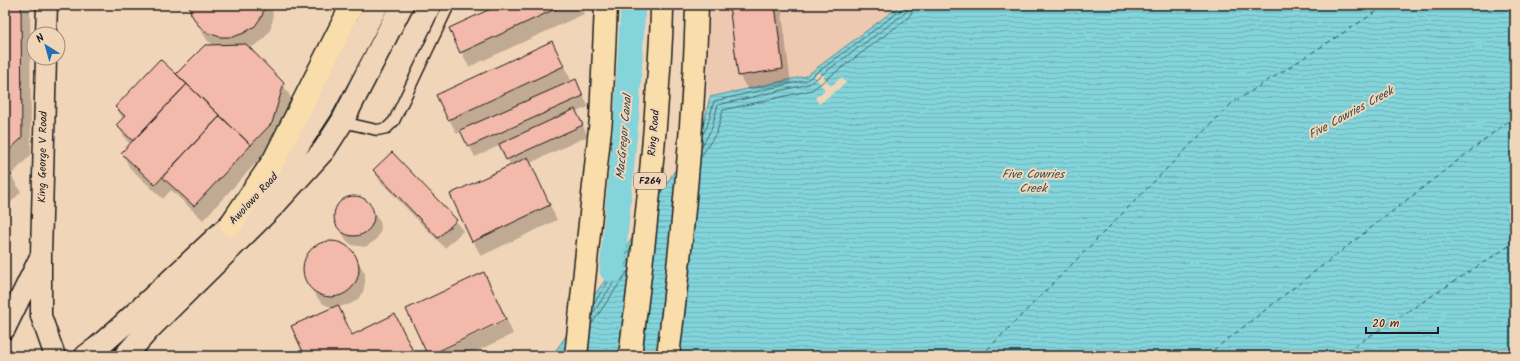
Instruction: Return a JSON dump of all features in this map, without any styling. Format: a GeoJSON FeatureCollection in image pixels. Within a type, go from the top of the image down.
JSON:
{"type":"FeatureCollection","features":[{"type":"Feature","properties":{"kind":"highway"},"geometry":{"type":"LineString","coordinates":[[231,224],[274,160],[352,5]]}},
{"type":"Feature","properties":{"kind":"highway"},"geometry":{"type":"LineString","coordinates":[[576,356],[601,119],[606,5]]}},
{"type":"Feature","properties":{"kind":"highway","name":"Ring Road"},"geometry":{"type":"LineString","coordinates":[[630,356],[641,270],[654,137],[662,25],[662,5]]}},
{"type":"Feature","properties":{"kind":"highway"},"geometry":{"type":"LineString","coordinates":[[668,356],[686,191],[696,56],[697,5]]}},
{"type":"Feature","properties":{"kind":"main road","name":"Awolowo Road"},"geometry":{"type":"LineString","coordinates":[[86,356],[122,326],[231,224],[282,170],[321,110],[377,5]]}},
{"type":"Feature","properties":{"kind":"main road","name":"Awolowo Road"},"geometry":{"type":"LineString","coordinates":[[125,356],[154,324],[273,206],[324,150],[342,122],[402,5]]}},
{"type":"Feature","properties":{"kind":"street"},"geometry":{"type":"LineString","coordinates":[[46,26],[47,5]]}},
{"type":"Feature","properties":{"kind":"street","name":"King George V Road"},"geometry":{"type":"LineString","coordinates":[[46,66],[41,316],[55,356]]}},
{"type":"Feature","properties":{"kind":"street"},"geometry":{"type":"LineString","coordinates":[[5,328],[41,255]]}},
{"type":"Feature","properties":{"kind":"lane"},"geometry":{"type":"LineString","coordinates":[[342,122],[377,130],[387,128],[394,121],[449,5]]}},
{"type":"Feature","properties":{"kind":"shaded area"},"geometry":{"type":"Polygon","coordinates":[[[708,5],[901,5],[806,76],[710,97],[708,85],[708,5]]]}},
{"type":"Feature","properties":{"kind":"water","name":"Five Cowries Creek"},"geometry":{"type":"Polygon","coordinates":[[[901,5],[1515,5],[1515,356],[552,356],[612,270],[703,126],[710,97],[806,76],[901,5]]]}},
{"type":"Feature","properties":{"kind":"pier"},"geometry":{"type":"Polygon","coordinates":[[[819,71],[831,86],[842,77],[846,83],[819,104],[815,98],[825,90],[814,76],[819,71]]]}},
{"type":"Feature","properties":{"kind":"building"},"geometry":{"type":"Polygon","coordinates":[[[5,5],[21,5],[22,138],[5,154],[5,5]]]}},
{"type":"Feature","properties":{"kind":"building"},"geometry":{"type":"Polygon","coordinates":[[[189,5],[265,5],[262,16],[255,26],[244,33],[233,37],[220,37],[208,33],[198,25],[191,14],[189,5]]]}},
{"type":"Feature","properties":{"kind":"building"},"geometry":{"type":"Polygon","coordinates":[[[499,5],[564,5],[460,53],[449,28],[499,5]]]}},
{"type":"Feature","properties":{"kind":"building"},"geometry":{"type":"Polygon","coordinates":[[[729,5],[775,5],[783,69],[738,76],[729,5]]]}},
{"type":"Feature","properties":{"kind":"building"},"geometry":{"type":"Polygon","coordinates":[[[552,41],[564,66],[448,120],[436,95],[552,41]]]}},
{"type":"Feature","properties":{"kind":"building"},"geometry":{"type":"Polygon","coordinates":[[[246,44],[284,83],[272,123],[251,145],[176,74],[205,45],[246,44]]]}},
{"type":"Feature","properties":{"kind":"building"},"geometry":{"type":"Polygon","coordinates":[[[160,59],[187,84],[133,141],[116,125],[125,116],[115,107],[160,59]]]}},
{"type":"Feature","properties":{"kind":"building"},"geometry":{"type":"Polygon","coordinates":[[[576,79],[583,96],[468,147],[460,130],[576,79]]]}},
{"type":"Feature","properties":{"kind":"building"},"geometry":{"type":"Polygon","coordinates":[[[187,84],[220,116],[155,185],[121,153],[187,84]]]}},
{"type":"Feature","properties":{"kind":"building"},"geometry":{"type":"Polygon","coordinates":[[[575,109],[583,125],[506,160],[499,144],[575,109]]]}},
{"type":"Feature","properties":{"kind":"building"},"geometry":{"type":"Polygon","coordinates":[[[220,116],[251,145],[194,206],[162,177],[220,116]]]}},
{"type":"Feature","properties":{"kind":"building"},"geometry":{"type":"Polygon","coordinates":[[[392,152],[457,220],[438,238],[373,170],[392,152]]]}},
{"type":"Feature","properties":{"kind":"building"},"geometry":{"type":"Polygon","coordinates":[[[528,157],[550,205],[472,242],[450,194],[528,157]]]}},
{"type":"Feature","properties":{"kind":"building"},"geometry":{"type":"Polygon","coordinates":[[[5,168],[12,175],[5,182],[5,168]]]}},
{"type":"Feature","properties":{"kind":"building"},"geometry":{"type":"Polygon","coordinates":[[[358,196],[365,199],[371,205],[374,216],[373,224],[365,233],[358,236],[350,236],[343,233],[335,224],[334,212],[337,205],[346,197],[358,196]]]}},
{"type":"Feature","properties":{"kind":"building"},"geometry":{"type":"Polygon","coordinates":[[[325,241],[337,241],[347,245],[355,253],[359,263],[359,275],[355,285],[347,293],[337,297],[325,297],[315,293],[307,285],[303,275],[303,263],[307,253],[315,245],[325,241]]]}},
{"type":"Feature","properties":{"kind":"building"},"geometry":{"type":"Polygon","coordinates":[[[484,272],[506,319],[428,356],[406,309],[484,272]]]}},
{"type":"Feature","properties":{"kind":"building"},"geometry":{"type":"Polygon","coordinates":[[[338,305],[352,335],[395,314],[413,351],[404,356],[305,356],[291,326],[338,305]]]}},
{"type":"Feature","properties":{"kind":"waterway","name":"MacGregor Canal"},"geometry":{"type":"LineString","coordinates":[[612,270],[627,110],[633,5]]}},
{"type":"Feature","properties":{"kind":"ferry route"},"geometry":{"type":"LineString","coordinates":[[981,356],[1231,104],[1387,5]]}},
{"type":"Feature","properties":{"kind":"ferry route"},"geometry":{"type":"LineString","coordinates":[[1206,356],[1515,116]]}},
{"type":"Feature","properties":{"kind":"ferry route"},"geometry":{"type":"LineString","coordinates":[[1339,356],[1515,242]]}}]}
